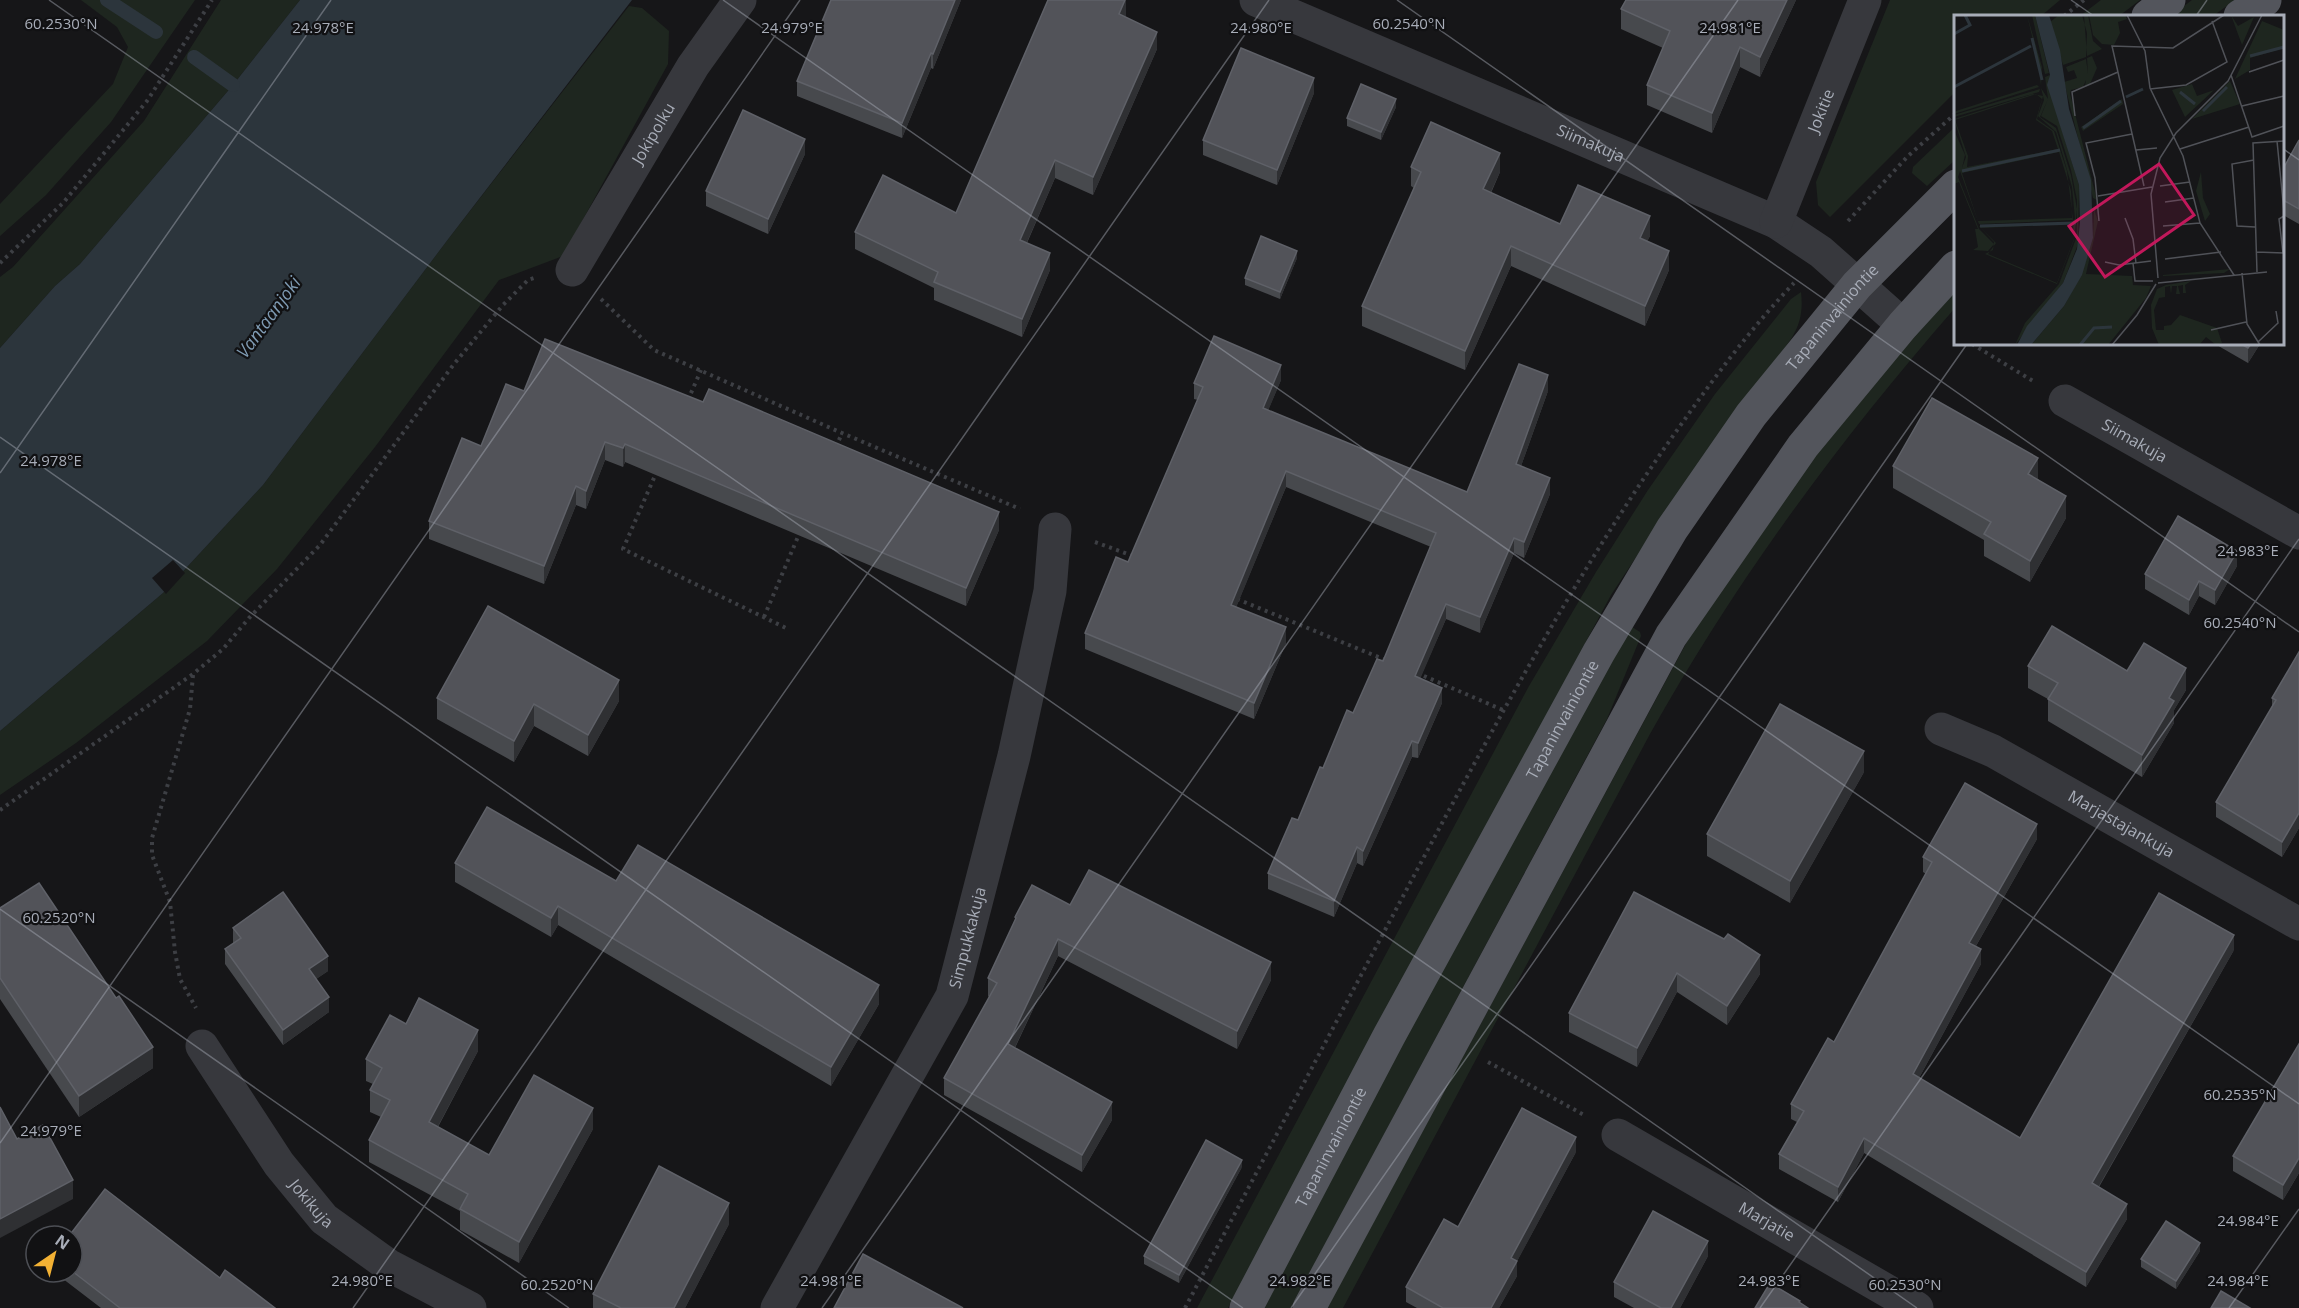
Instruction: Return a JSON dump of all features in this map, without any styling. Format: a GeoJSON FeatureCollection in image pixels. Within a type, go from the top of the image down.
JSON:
{"type":"FeatureCollection","features":[{"type":"Feature","properties":{"kind":"main road"},"geometry":{"type":"LineString","coordinates":[[2149,15],[2169,0]]}},
{"type":"Feature","properties":{"kind":"main road"},"geometry":{"type":"LineString","coordinates":[[2242,15],[2265,0]]}},
{"type":"Feature","properties":{"kind":"main road","name":"Tapaninvainiontie"},"geometry":{"type":"LineString","coordinates":[[1246,1308],[1389,1036],[1599,652],[1672,529],[1751,415],[1857,285],[1954,188]]}},
{"type":"Feature","properties":{"kind":"main road"},"geometry":{"type":"LineString","coordinates":[[1310,1308],[1671,636],[1803,446],[1903,325],[1954,269]]}},
{"type":"Feature","properties":{"kind":"street","name":"Jokipolku"},"geometry":{"type":"LineString","coordinates":[[572,270],[693,66],[740,0]]}},
{"type":"Feature","properties":{"kind":"street","name":"Siimakuja"},"geometry":{"type":"LineString","coordinates":[[1256,0],[1776,222],[1821,252],[1903,325]]}},
{"type":"Feature","properties":{"kind":"street","name":"Jokitie"},"geometry":{"type":"LineString","coordinates":[[1776,222],[1865,0]]}},
{"type":"Feature","properties":{"kind":"street","name":"Siimakuja"},"geometry":{"type":"LineString","coordinates":[[2065,401],[2299,533]]}},
{"type":"Feature","properties":{"kind":"street","name":"Simpukkakuja"},"geometry":{"type":"LineString","coordinates":[[777,1308],[952,996],[1014,756],[1050,591],[1055,529]]}},
{"type":"Feature","properties":{"kind":"street","name":"Marjastajankuja"},"geometry":{"type":"LineString","coordinates":[[1941,729],[1993,751],[2299,924]]}},
{"type":"Feature","properties":{"kind":"street","name":"Jokikuja"},"geometry":{"type":"LineString","coordinates":[[202,1046],[279,1164],[324,1219],[388,1265],[470,1308]]}},
{"type":"Feature","properties":{"kind":"street","name":"Marjatie"},"geometry":{"type":"LineString","coordinates":[[1618,1135],[1917,1308]]}},
{"type":"Feature","properties":{"kind":"path"},"geometry":{"type":"LineString","coordinates":[[0,263],[63,203],[147,101],[212,0]]}},
{"type":"Feature","properties":{"kind":"path"},"geometry":{"type":"LineString","coordinates":[[2065,15],[2084,0]]}},
{"type":"Feature","properties":{"kind":"path"},"geometry":{"type":"LineString","coordinates":[[0,810],[193,674],[223,649],[249,618],[320,545],[454,364],[503,305]]}},
{"type":"Feature","properties":{"kind":"path"},"geometry":{"type":"LineString","coordinates":[[1974,345],[2065,401]]}},
{"type":"Feature","properties":{"kind":"path"},"geometry":{"type":"LineString","coordinates":[[687,402],[700,370]]}},
{"type":"Feature","properties":{"kind":"path"},"geometry":{"type":"LineString","coordinates":[[832,455],[842,433]]}},
{"type":"Feature","properties":{"kind":"path"},"geometry":{"type":"LineString","coordinates":[[660,465],[623,549],[786,628]]}},
{"type":"Feature","properties":{"kind":"path"},"geometry":{"type":"LineString","coordinates":[[764,617],[801,530]]}},
{"type":"Feature","properties":{"kind":"path"},"geometry":{"type":"LineString","coordinates":[[193,674],[190,709],[152,838],[152,855],[170,902],[180,979],[192,999],[203,1027],[202,1046]]}},
{"type":"Feature","properties":{"kind":"path"},"geometry":{"type":"LineString","coordinates":[[1482,1072],[1493,1052]]}},
{"type":"Feature","properties":{"kind":"path"},"geometry":{"type":"LineString","coordinates":[[1488,1062],[1618,1135]]}},
{"type":"Feature","properties":{"kind":"shaded area"},"geometry":{"type":"Polygon","coordinates":[[[81,0],[195,0],[111,122],[46,195],[0,236],[0,204],[113,84],[128,47],[117,27],[81,0]]]}},
{"type":"Feature","properties":{"kind":"shaded area"},"geometry":{"type":"Polygon","coordinates":[[[221,0],[300,0],[233,85],[80,264],[55,286],[0,348],[0,277],[13,267],[144,121],[221,0]]]}},
{"type":"Feature","properties":{"kind":"shaded area"},"geometry":{"type":"Polygon","coordinates":[[[1890,0],[2060,0],[2042,15],[1954,15],[1954,93],[1830,217],[1818,205],[1816,182],[1890,0]]]}},
{"type":"Feature","properties":{"kind":"shaded area"},"geometry":{"type":"Polygon","coordinates":[[[2101,0],[2140,0],[2120,15],[2081,15],[2101,0]]]}},
{"type":"Feature","properties":{"kind":"shaded area"},"geometry":{"type":"Polygon","coordinates":[[[2192,0],[2235,0],[2214,15],[2172,15],[2192,0]]]}},
{"type":"Feature","properties":{"kind":"shaded area"},"geometry":{"type":"Polygon","coordinates":[[[629,6],[642,8],[669,31],[668,64],[563,256],[499,280],[375,447],[277,569],[207,641],[76,743],[0,795],[0,731],[163,593],[263,485],[449,238],[629,6]]]}},
{"type":"Feature","properties":{"kind":"shaded area"},"geometry":{"type":"Polygon","coordinates":[[[1954,128],[1954,161],[1927,186],[1912,173],[1913,167],[1954,128]]]}},
{"type":"Feature","properties":{"kind":"shaded area"},"geometry":{"type":"Polygon","coordinates":[[[1954,288],[1954,309],[1870,409],[1791,513],[1683,677],[1650,734],[1343,1308],[1327,1308],[1702,614],[1798,476],[1954,288]]]}},
{"type":"Feature","properties":{"kind":"shaded area"},"geometry":{"type":"Polygon","coordinates":[[[1801,292],[1801,316],[1791,339],[1660,521],[1611,595],[1228,1308],[1197,1308],[1529,686],[1596,572],[1648,490],[1715,394],[1791,299],[1801,292]]]}},
{"type":"Feature","properties":{"kind":"shaded area"},"geometry":{"type":"Polygon","coordinates":[[[1632,627],[1640,632],[1641,636],[1607,719],[1291,1308],[1262,1308],[1586,698],[1632,627]]]}},
{"type":"Feature","properties":{"kind":"water","name":"Vantaanjoki"},"geometry":{"type":"Polygon","coordinates":[[[300,0],[632,0],[263,485],[163,593],[0,731],[0,348],[55,286],[80,264],[233,85],[300,0]]]}},
{"type":"Feature","properties":{"kind":"pier"},"geometry":{"type":"Polygon","coordinates":[[[173,560],[185,573],[166,594],[152,578],[173,560]]]}},
{"type":"Feature","properties":{"kind":"building"},"geometry":{"type":"Polygon","coordinates":[[[831,0],[955,0],[902,123],[797,81],[831,0]]]}},
{"type":"Feature","properties":{"kind":"building"},"geometry":{"type":"Polygon","coordinates":[[[1048,0],[1125,0],[1119,14],[1157,32],[1093,177],[1055,160],[1020,240],[1050,253],[1022,319],[934,282],[938,272],[855,232],[883,175],[956,213],[1048,0]]]}},
{"type":"Feature","properties":{"kind":"building"},"geometry":{"type":"Polygon","coordinates":[[[1626,0],[1787,0],[1760,57],[1740,47],[1712,113],[1647,85],[1670,31],[1621,9],[1626,0]]]}},
{"type":"Feature","properties":{"kind":"building"},"geometry":{"type":"Polygon","coordinates":[[[1241,48],[1314,78],[1277,170],[1203,140],[1241,48]]]}},
{"type":"Feature","properties":{"kind":"building"},"geometry":{"type":"Polygon","coordinates":[[[1361,84],[1396,99],[1381,132],[1347,118],[1361,84]]]}},
{"type":"Feature","properties":{"kind":"building"},"geometry":{"type":"Polygon","coordinates":[[[743,110],[805,139],[768,219],[706,191],[743,110]]]}},
{"type":"Feature","properties":{"kind":"building"},"geometry":{"type":"Polygon","coordinates":[[[1431,122],[1500,153],[1483,189],[1560,224],[1578,185],[1650,216],[1640,238],[1669,251],[1645,306],[1511,246],[1465,351],[1362,306],[1421,172],[1411,167],[1431,122]]]}},
{"type":"Feature","properties":{"kind":"building"},"geometry":{"type":"Polygon","coordinates":[[[2299,140],[2299,209],[2284,201],[2284,167],[2299,140]]]}},
{"type":"Feature","properties":{"kind":"building"},"geometry":{"type":"Polygon","coordinates":[[[1261,236],[1297,251],[1280,292],[1245,278],[1261,236]]]}},
{"type":"Feature","properties":{"kind":"building"},"geometry":{"type":"Polygon","coordinates":[[[1214,336],[1281,365],[1263,408],[1467,492],[1519,364],[1548,375],[1516,464],[1550,478],[1524,542],[1514,538],[1480,617],[1446,604],[1415,676],[1442,688],[1418,743],[1412,741],[1363,851],[1357,847],[1334,901],[1268,873],[1292,818],[1298,820],[1347,710],[1353,713],[1377,659],[1383,661],[1436,533],[1286,471],[1231,605],[1286,627],[1254,703],[1085,633],[1116,557],[1128,562],[1203,387],[1194,383],[1214,336]]]}},
{"type":"Feature","properties":{"kind":"building"},"geometry":{"type":"Polygon","coordinates":[[[545,339],[703,402],[709,389],[999,512],[966,588],[625,444],[623,448],[605,442],[586,491],[576,486],[544,566],[429,521],[462,438],[481,446],[506,384],[524,391],[545,339]]]}},
{"type":"Feature","properties":{"kind":"building"},"geometry":{"type":"Polygon","coordinates":[[[1932,398],[2038,458],[2028,474],[2066,496],[2030,561],[1984,534],[1991,522],[1893,466],[1932,398]]]}},
{"type":"Feature","properties":{"kind":"building"},"geometry":{"type":"Polygon","coordinates":[[[2178,516],[2237,551],[2215,590],[2199,581],[2189,600],[2145,574],[2178,516]]]}},
{"type":"Feature","properties":{"kind":"building"},"geometry":{"type":"Polygon","coordinates":[[[488,606],[619,680],[588,735],[534,704],[514,741],[437,698],[488,606]]]}},
{"type":"Feature","properties":{"kind":"building"},"geometry":{"type":"Polygon","coordinates":[[[2052,626],[2127,671],[2144,643],[2186,668],[2169,698],[2174,701],[2142,755],[2048,699],[2058,683],[2028,666],[2052,626]]]}},
{"type":"Feature","properties":{"kind":"building"},"geometry":{"type":"Polygon","coordinates":[[[2299,652],[2299,813],[2282,842],[2216,802],[2276,700],[2272,698],[2299,652]]]}},
{"type":"Feature","properties":{"kind":"building"},"geometry":{"type":"Polygon","coordinates":[[[1780,704],[1864,751],[1790,881],[1707,834],[1780,704]]]}},
{"type":"Feature","properties":{"kind":"building"},"geometry":{"type":"Polygon","coordinates":[[[1965,783],[2037,824],[1969,943],[1981,949],[1913,1074],[2020,1138],[2159,893],[2234,935],[2092,1183],[2127,1204],[2086,1272],[1864,1138],[1838,1187],[1779,1154],[1804,1111],[1791,1104],[1828,1038],[1834,1042],[1932,862],[1923,857],[1965,783]]]}},
{"type":"Feature","properties":{"kind":"building"},"geometry":{"type":"Polygon","coordinates":[[[487,807],[616,881],[638,845],[879,985],[831,1067],[558,906],[551,918],[455,863],[487,807]]]}},
{"type":"Feature","properties":{"kind":"building"},"geometry":{"type":"Polygon","coordinates":[[[1089,870],[1271,962],[1237,1031],[1058,939],[1008,1044],[1112,1102],[1082,1155],[944,1078],[997,983],[988,978],[1032,885],[1070,905],[1089,870]]]}},
{"type":"Feature","properties":{"kind":"building"},"geometry":{"type":"Polygon","coordinates":[[[39,883],[116,998],[119,996],[153,1047],[79,1096],[0,978],[0,908],[39,883]]]}},
{"type":"Feature","properties":{"kind":"building"},"geometry":{"type":"Polygon","coordinates":[[[283,892],[328,956],[309,969],[329,997],[283,1030],[225,949],[241,938],[233,928],[283,892]]]}},
{"type":"Feature","properties":{"kind":"building"},"geometry":{"type":"Polygon","coordinates":[[[1634,892],[1724,939],[1728,934],[1760,955],[1727,1006],[1677,973],[1637,1048],[1569,1013],[1634,892]]]}},
{"type":"Feature","properties":{"kind":"building"},"geometry":{"type":"Polygon","coordinates":[[[419,998],[478,1030],[429,1122],[489,1155],[534,1075],[593,1108],[519,1242],[460,1209],[468,1194],[369,1140],[390,1100],[370,1090],[382,1068],[366,1059],[390,1015],[406,1024],[419,998]]]}},
{"type":"Feature","properties":{"kind":"building"},"geometry":{"type":"Polygon","coordinates":[[[2299,1044],[2299,1158],[2283,1185],[2233,1156],[2299,1044]]]}},
{"type":"Feature","properties":{"kind":"building"},"geometry":{"type":"Polygon","coordinates":[[[0,1107],[17,1139],[43,1125],[73,1180],[0,1219],[0,1107]]]}},
{"type":"Feature","properties":{"kind":"building"},"geometry":{"type":"Polygon","coordinates":[[[1522,1108],[1576,1137],[1511,1258],[1517,1261],[1491,1308],[1443,1308],[1406,1287],[1444,1219],[1458,1227],[1522,1108]]]}},
{"type":"Feature","properties":{"kind":"building"},"geometry":{"type":"Polygon","coordinates":[[[1206,1140],[1242,1160],[1179,1275],[1144,1256],[1206,1140]]]}},
{"type":"Feature","properties":{"kind":"building"},"geometry":{"type":"Polygon","coordinates":[[[659,1166],[729,1203],[674,1308],[621,1308],[593,1294],[659,1166]]]}},
{"type":"Feature","properties":{"kind":"building"},"geometry":{"type":"Polygon","coordinates":[[[105,1189],[220,1278],[225,1270],[275,1308],[120,1308],[84,1280],[84,1224],[78,1224],[105,1189]]]}},
{"type":"Feature","properties":{"kind":"building"},"geometry":{"type":"Polygon","coordinates":[[[1653,1211],[1708,1241],[1671,1308],[1661,1308],[1614,1282],[1653,1211]]]}},
{"type":"Feature","properties":{"kind":"building"},"geometry":{"type":"Polygon","coordinates":[[[2166,1221],[2200,1243],[2176,1281],[2141,1259],[2166,1221]]]}},
{"type":"Feature","properties":{"kind":"building"},"geometry":{"type":"Polygon","coordinates":[[[863,1254],[963,1308],[834,1308],[863,1254]]]}},
{"type":"Feature","properties":{"kind":"building"},"geometry":{"type":"Polygon","coordinates":[[[1770,1283],[1800,1301],[1808,1308],[1755,1308],[1770,1283]]]}},
{"type":"Feature","properties":{"kind":"building"},"geometry":{"type":"Polygon","coordinates":[[[2221,1291],[2250,1308],[2211,1308],[2221,1291]]]}},
{"type":"Feature","properties":{"kind":"waterway"},"geometry":{"type":"LineString","coordinates":[[107,0],[156,32]]}},
{"type":"Feature","properties":{"kind":"waterway"},"geometry":{"type":"LineString","coordinates":[[194,57],[233,85]]}}]}
